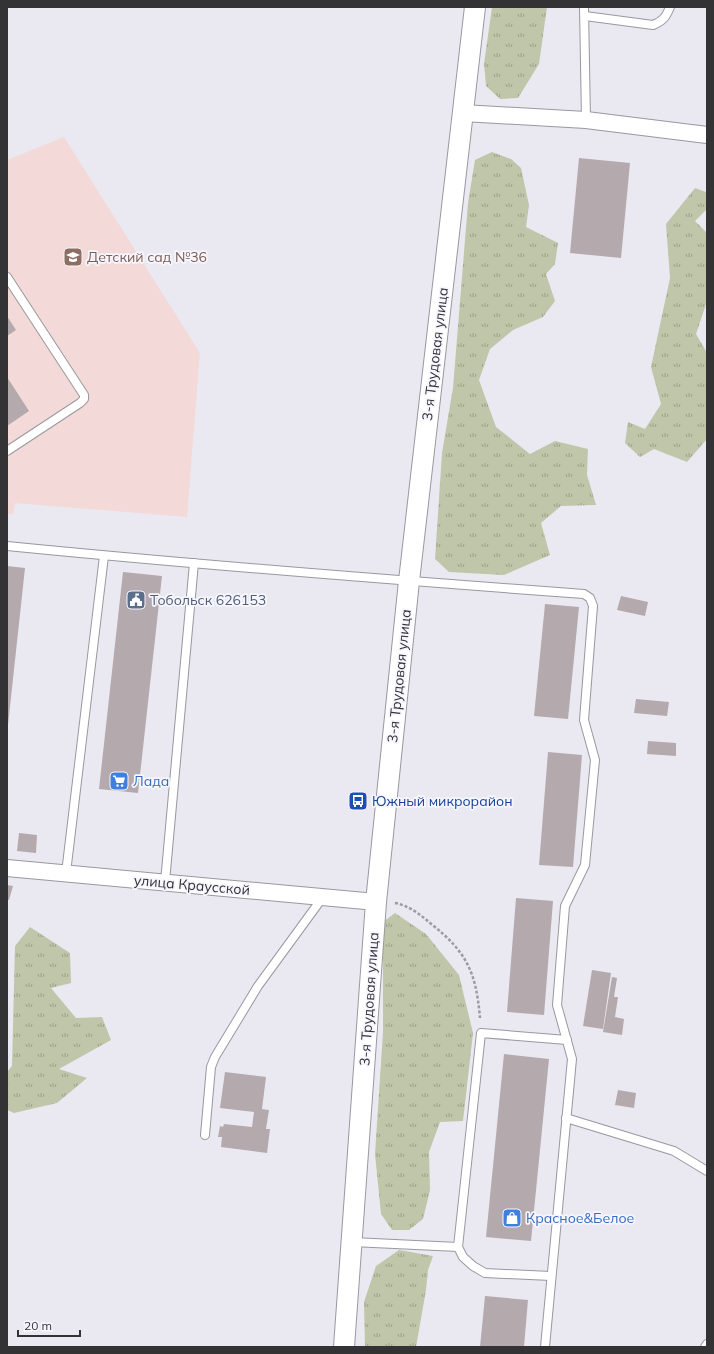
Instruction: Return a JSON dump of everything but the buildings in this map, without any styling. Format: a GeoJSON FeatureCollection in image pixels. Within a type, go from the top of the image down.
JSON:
{"type":"FeatureCollection","features":[{"type":"Feature","properties":{"kind":"street","name":"3-я Трудовая улица"},"geometry":{"type":"LineString","coordinates":[[344,1347],[376,902],[409,581],[475,7]]}},
{"type":"Feature","properties":{"kind":"street"},"geometry":{"type":"LineString","coordinates":[[463,113],[586,120],[707,135]]}},
{"type":"Feature","properties":{"kind":"street","name":"улица Краусской"},"geometry":{"type":"LineString","coordinates":[[7,868],[376,902]]}},
{"type":"Feature","properties":{"kind":"lane"},"geometry":{"type":"LineString","coordinates":[[584,7],[586,120]]}},
{"type":"Feature","properties":{"kind":"lane"},"geometry":{"type":"LineString","coordinates":[[584,16],[653,25],[661,22],[667,16],[670,7]]}},
{"type":"Feature","properties":{"kind":"lane"},"geometry":{"type":"LineString","coordinates":[[7,277],[84,394],[84,399],[7,451]]}},
{"type":"Feature","properties":{"kind":"lane"},"geometry":{"type":"LineString","coordinates":[[7,546],[104,556],[584,594],[590,598],[593,606],[584,720],[595,760],[585,865],[565,906],[557,1004],[572,1059],[551,1276],[546,1347]]}},
{"type":"Feature","properties":{"kind":"lane"},"geometry":{"type":"LineString","coordinates":[[66,873],[104,556]]}},
{"type":"Feature","properties":{"kind":"lane"},"geometry":{"type":"LineString","coordinates":[[165,882],[194,563]]}},
{"type":"Feature","properties":{"kind":"lane"},"geometry":{"type":"LineString","coordinates":[[204,1135],[211,1067],[215,1057],[258,986],[324,897]]}},
{"type":"Feature","properties":{"kind":"lane"},"geometry":{"type":"LineString","coordinates":[[551,1276],[485,1273],[468,1262],[463,1257],[458,1247],[481,1033],[567,1040]]}},
{"type":"Feature","properties":{"kind":"lane"},"geometry":{"type":"LineString","coordinates":[[566,1118],[674,1151],[707,1171]]}},
{"type":"Feature","properties":{"kind":"lane"},"geometry":{"type":"LineString","coordinates":[[352,1242],[458,1247]]}},
{"type":"Feature","properties":{"kind":"path"},"geometry":{"type":"LineString","coordinates":[[376,902],[398,904],[424,917],[442,932],[456,947],[466,961],[474,978],[479,1001],[481,1033]]}},
{"type":"Feature","properties":{"kind":"shaded area","name":"Детский сад №36"},"geometry":{"type":"Polygon","coordinates":[[[64,137],[200,353],[187,517],[15,503],[13,514],[7,514],[7,160],[64,137]]]}},
{"type":"Feature","properties":{"kind":"green space"},"geometry":{"type":"Polygon","coordinates":[[[492,7],[547,7],[539,64],[518,98],[500,99],[486,86],[484,64],[492,7]]]}},
{"type":"Feature","properties":{"kind":"green space"},"geometry":{"type":"Polygon","coordinates":[[[492,152],[511,159],[521,168],[529,205],[526,227],[558,243],[555,264],[546,274],[555,301],[543,317],[513,330],[490,349],[479,380],[496,427],[530,454],[555,441],[588,449],[587,475],[596,505],[561,506],[541,523],[550,555],[504,575],[449,572],[435,559],[442,453],[453,388],[468,203],[475,160],[492,152]]]}},
{"type":"Feature","properties":{"kind":"green space"},"geometry":{"type":"Polygon","coordinates":[[[695,188],[706,192],[707,209],[695,221],[707,233],[707,301],[696,334],[707,353],[707,439],[687,462],[654,449],[640,457],[625,443],[628,422],[645,429],[661,404],[651,367],[670,278],[666,224],[695,188]]]}},
{"type":"Feature","properties":{"kind":"green space"},"geometry":{"type":"Polygon","coordinates":[[[395,913],[426,934],[459,975],[473,1033],[463,1121],[440,1122],[429,1152],[430,1190],[423,1219],[409,1230],[392,1230],[381,1214],[375,1154],[383,1032],[383,922],[395,913]]]}},
{"type":"Feature","properties":{"kind":"green space"},"geometry":{"type":"Polygon","coordinates":[[[30,927],[70,953],[71,983],[51,988],[76,1018],[102,1017],[111,1040],[59,1069],[87,1078],[57,1103],[14,1113],[7,1110],[7,1072],[12,1066],[15,946],[30,927]]]}},
{"type":"Feature","properties":{"kind":"green space"},"geometry":{"type":"Polygon","coordinates":[[[399,1250],[433,1256],[428,1270],[416,1347],[365,1347],[364,1302],[376,1266],[399,1250]]]}},
{"type":"Feature","properties":{"kind":"place","name":"Детский сад №36"},"geometry":{"type":"Point","coordinates":[73,257]}},
{"type":"Feature","properties":{"kind":"place","name":"Тобольск 626153"},"geometry":{"type":"Point","coordinates":[136,600]}},
{"type":"Feature","properties":{"kind":"place","name":"Лада"},"geometry":{"type":"Point","coordinates":[119,781]}},
{"type":"Feature","properties":{"kind":"place","name":"Южный микрорайон"},"geometry":{"type":"Point","coordinates":[358,801]}},
{"type":"Feature","properties":{"kind":"place","name":"Красное&Белое"},"geometry":{"type":"Point","coordinates":[512,1218]}}]}
